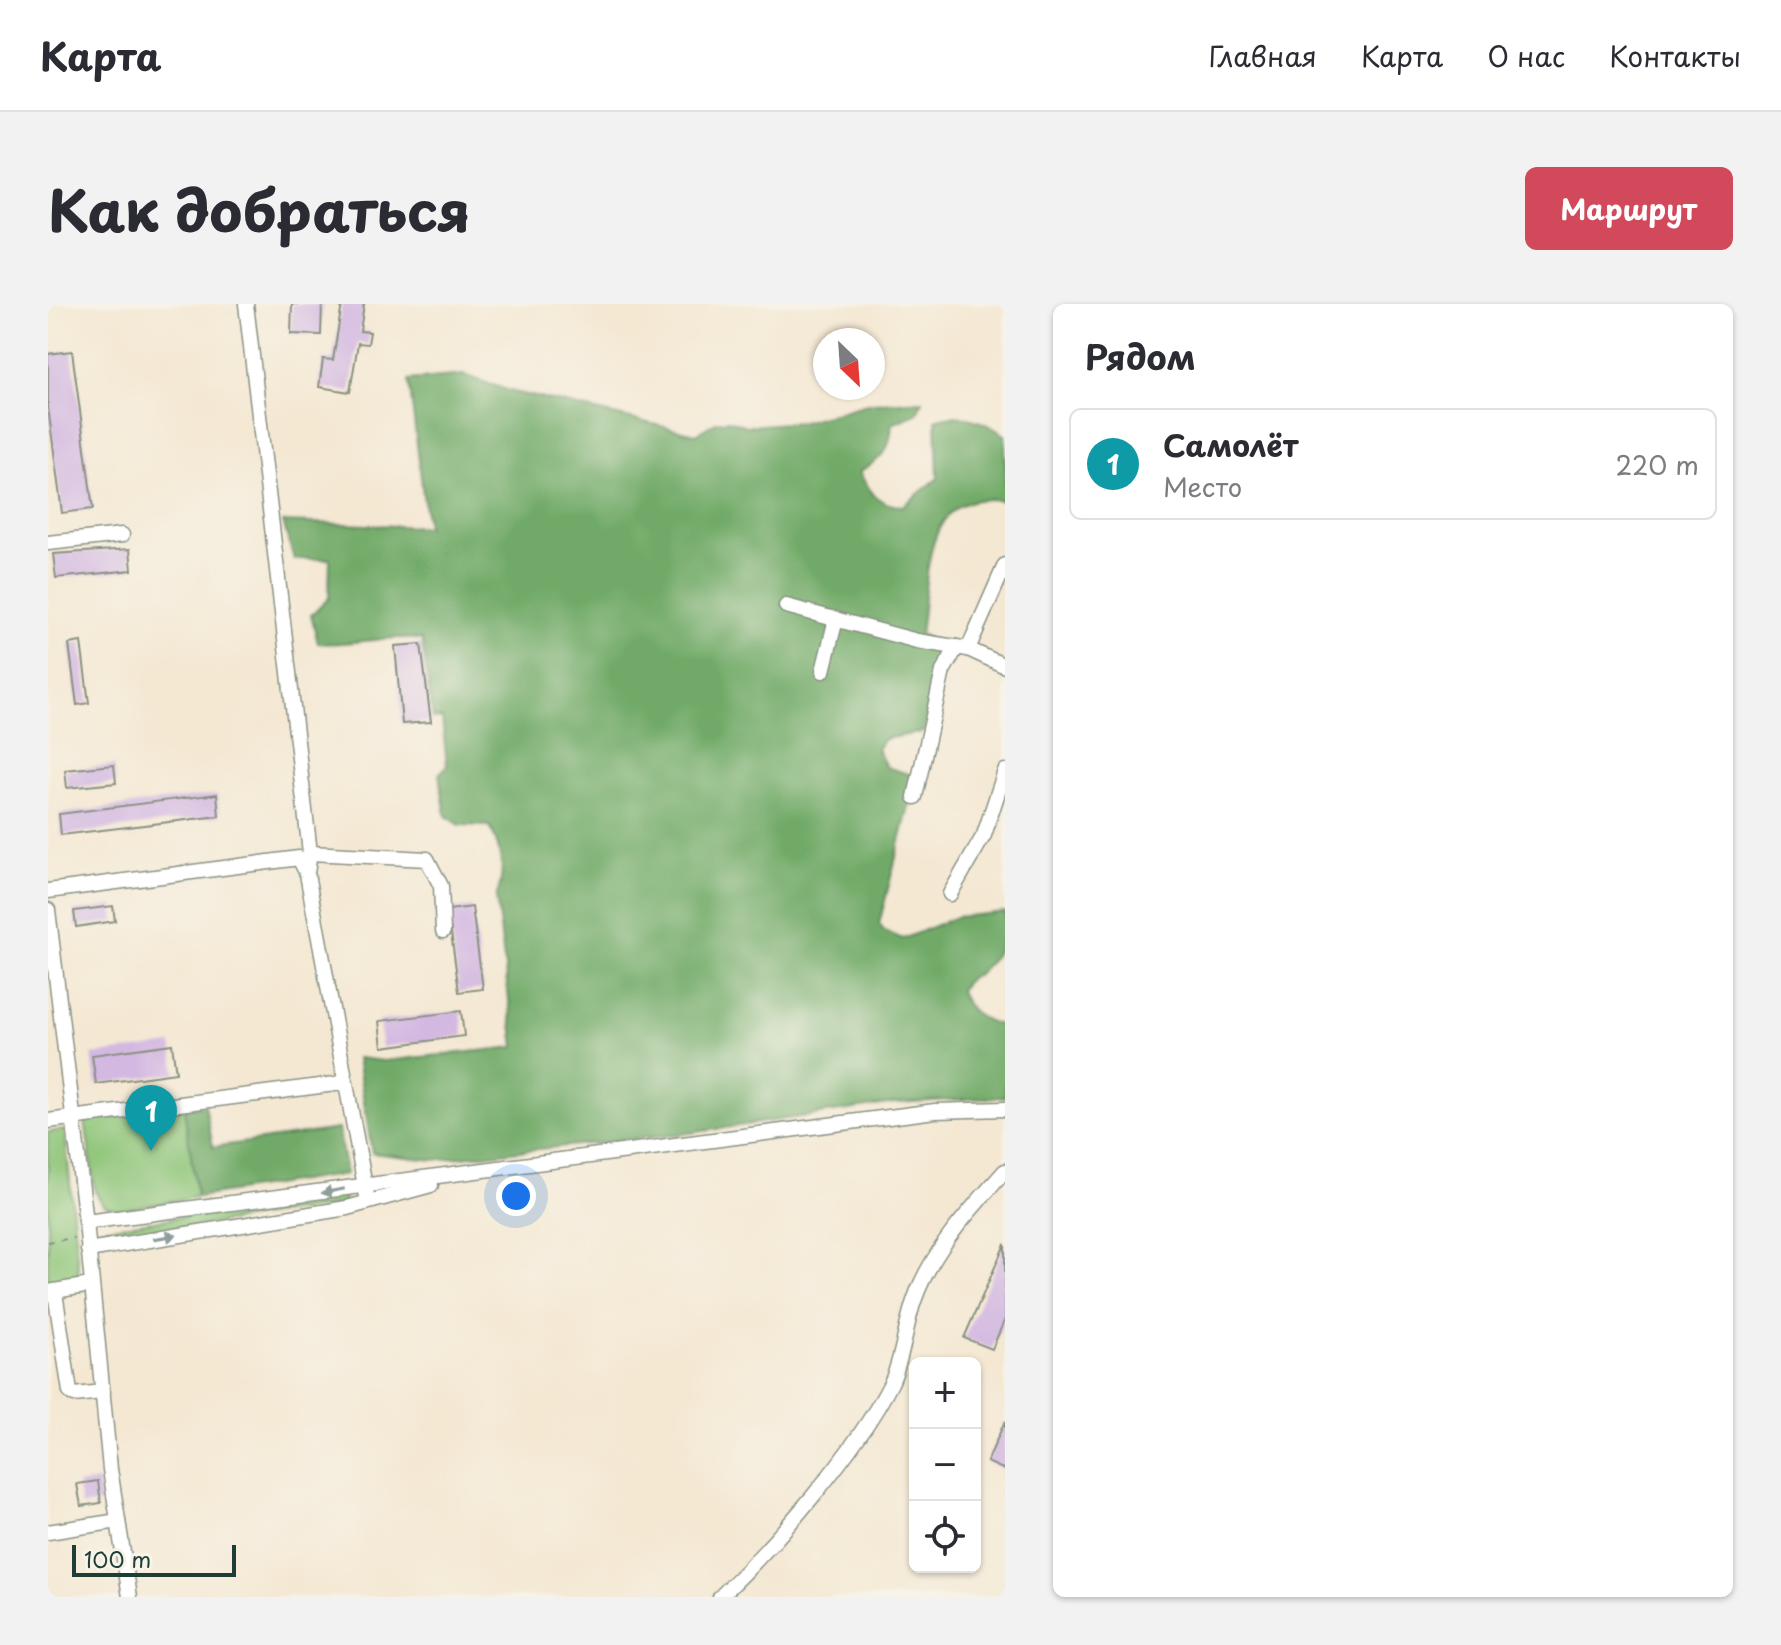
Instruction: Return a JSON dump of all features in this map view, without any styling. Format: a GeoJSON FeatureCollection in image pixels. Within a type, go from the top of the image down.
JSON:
{"type":"FeatureCollection","features":[{"type":"Feature","properties":{"kind":"street"},"geometry":{"type":"LineString","coordinates":[[246,304],[310,853],[307,874]]}},
{"type":"Feature","properties":{"kind":"street"},"geometry":{"type":"LineString","coordinates":[[48,543],[122,535]]}},
{"type":"Feature","properties":{"kind":"street"},"geometry":{"type":"LineString","coordinates":[[915,797],[943,671],[963,648],[1005,565]]}},
{"type":"Feature","properties":{"kind":"street"},"geometry":{"type":"LineString","coordinates":[[786,606],[963,648],[1005,666]]}},
{"type":"Feature","properties":{"kind":"street"},"geometry":{"type":"LineString","coordinates":[[823,671],[836,619]]}},
{"type":"Feature","properties":{"kind":"street"},"geometry":{"type":"LineString","coordinates":[[950,894],[984,835],[1005,771]]}},
{"type":"Feature","properties":{"kind":"street"},"geometry":{"type":"LineString","coordinates":[[310,853],[427,859],[441,886],[443,931]]}},
{"type":"Feature","properties":{"kind":"street"},"geometry":{"type":"LineString","coordinates":[[48,891],[299,858],[307,874],[343,1083],[368,1202]]}},
{"type":"Feature","properties":{"kind":"street"},"geometry":{"type":"LineString","coordinates":[[48,910],[52,991],[74,1117],[118,1521],[130,1597]]}},
{"type":"Feature","properties":{"kind":"street"},"geometry":{"type":"LineString","coordinates":[[48,1121],[343,1083]]}},
{"type":"Feature","properties":{"kind":"street"},"geometry":{"type":"LineString","coordinates":[[87,1236],[365,1184],[466,1176],[935,1111],[1005,1109]]}},
{"type":"Feature","properties":{"kind":"street"},"geometry":{"type":"LineString","coordinates":[[720,1597],[752,1566],[872,1417],[893,1379],[915,1299],[926,1276],[950,1236],[1005,1171]]}},
{"type":"Feature","properties":{"kind":"street"},"geometry":{"type":"LineString","coordinates":[[87,1236],[368,1202],[466,1176]]}},
{"type":"Feature","properties":{"kind":"street"},"geometry":{"type":"LineString","coordinates":[[91,1285],[52,1292],[70,1392],[74,1395],[103,1392]]}},
{"type":"Feature","properties":{"kind":"street"},"geometry":{"type":"LineString","coordinates":[[48,1532],[118,1521]]}},
{"type":"Feature","properties":{"kind":"path"},"geometry":{"type":"LineString","coordinates":[[48,1242],[87,1236]]}},
{"type":"Feature","properties":{"kind":"green space"},"geometry":{"type":"Polygon","coordinates":[[[464,375],[510,391],[696,434],[716,422],[729,420],[746,426],[802,422],[871,403],[923,401],[916,414],[892,424],[884,453],[859,472],[881,501],[903,506],[938,478],[936,420],[962,417],[1005,435],[1005,501],[978,500],[958,507],[944,521],[934,540],[920,634],[948,648],[923,732],[884,739],[877,749],[886,767],[912,775],[909,806],[879,924],[885,932],[903,939],[956,917],[1005,912],[998,950],[989,963],[960,990],[977,1015],[1005,1026],[1005,1097],[895,1103],[683,1134],[433,1160],[372,1153],[357,1058],[384,1061],[515,1047],[496,897],[501,861],[490,826],[460,825],[446,816],[439,774],[447,766],[442,718],[433,719],[422,640],[395,638],[318,643],[311,615],[329,598],[330,559],[294,559],[283,522],[427,527],[409,380],[464,375]]]}},
{"type":"Feature","properties":{"kind":"green space"},"geometry":{"type":"Polygon","coordinates":[[[205,1105],[213,1147],[338,1129],[346,1174],[197,1197],[184,1108],[205,1105]]]}},
{"type":"Feature","properties":{"kind":"green space"},"geometry":{"type":"Polygon","coordinates":[[[184,1108],[197,1197],[118,1210],[103,1205],[95,1191],[85,1120],[184,1108]]]}},
{"type":"Feature","properties":{"kind":"green space"},"geometry":{"type":"Polygon","coordinates":[[[65,1130],[79,1278],[76,1282],[48,1288],[48,1132],[65,1130]]]}},
{"type":"Feature","properties":{"kind":"green space"},"geometry":{"type":"Polygon","coordinates":[[[340,1194],[345,1197],[342,1205],[99,1240],[93,1232],[98,1229],[340,1194]]]}},
{"type":"Feature","properties":{"kind":"building"},"geometry":{"type":"Polygon","coordinates":[[[292,304],[322,304],[321,335],[291,334],[292,304]]]}},
{"type":"Feature","properties":{"kind":"building"},"geometry":{"type":"Polygon","coordinates":[[[342,304],[364,304],[360,331],[370,332],[368,344],[358,343],[350,392],[319,387],[323,359],[333,360],[342,304]]]}},
{"type":"Feature","properties":{"kind":"building"},"geometry":{"type":"Polygon","coordinates":[[[72,351],[93,509],[62,513],[48,407],[48,354],[72,351]]]}},
{"type":"Feature","properties":{"kind":"building"},"geometry":{"type":"Polygon","coordinates":[[[130,549],[132,570],[56,578],[53,554],[130,549]]]}},
{"type":"Feature","properties":{"kind":"building"},"geometry":{"type":"Polygon","coordinates":[[[81,642],[89,703],[77,705],[69,644],[81,642]]]}},
{"type":"Feature","properties":{"kind":"building"},"geometry":{"type":"Polygon","coordinates":[[[421,644],[431,722],[402,724],[395,646],[421,644]]]}},
{"type":"Feature","properties":{"kind":"building"},"geometry":{"type":"Polygon","coordinates":[[[114,765],[116,783],[67,788],[65,770],[114,765]]]}},
{"type":"Feature","properties":{"kind":"building"},"geometry":{"type":"Polygon","coordinates":[[[217,794],[219,816],[61,835],[59,814],[217,794]]]}},
{"type":"Feature","properties":{"kind":"building"},"geometry":{"type":"Polygon","coordinates":[[[113,906],[115,921],[76,927],[74,911],[113,906]]]}},
{"type":"Feature","properties":{"kind":"building"},"geometry":{"type":"Polygon","coordinates":[[[472,907],[483,989],[459,992],[448,910],[472,907]]]}},
{"type":"Feature","properties":{"kind":"building"},"geometry":{"type":"Polygon","coordinates":[[[461,1011],[464,1036],[382,1047],[379,1021],[461,1011]]]}},
{"type":"Feature","properties":{"kind":"building"},"geometry":{"type":"Polygon","coordinates":[[[172,1044],[176,1073],[96,1084],[92,1055],[172,1044]]]}},
{"type":"Feature","properties":{"kind":"building"},"geometry":{"type":"Polygon","coordinates":[[[1005,1244],[1005,1319],[992,1349],[964,1338],[1005,1244]]]}},
{"type":"Feature","properties":{"kind":"building"},"geometry":{"type":"Polygon","coordinates":[[[1005,1421],[1005,1470],[987,1462],[1005,1421]]]}},
{"type":"Feature","properties":{"kind":"building"},"geometry":{"type":"Polygon","coordinates":[[[98,1481],[101,1503],[81,1506],[77,1484],[98,1481]]]}},
{"type":"Feature","properties":{"kind":"place","name":"Самолёт"},"geometry":{"type":"Point","coordinates":[151,1151]}}]}
